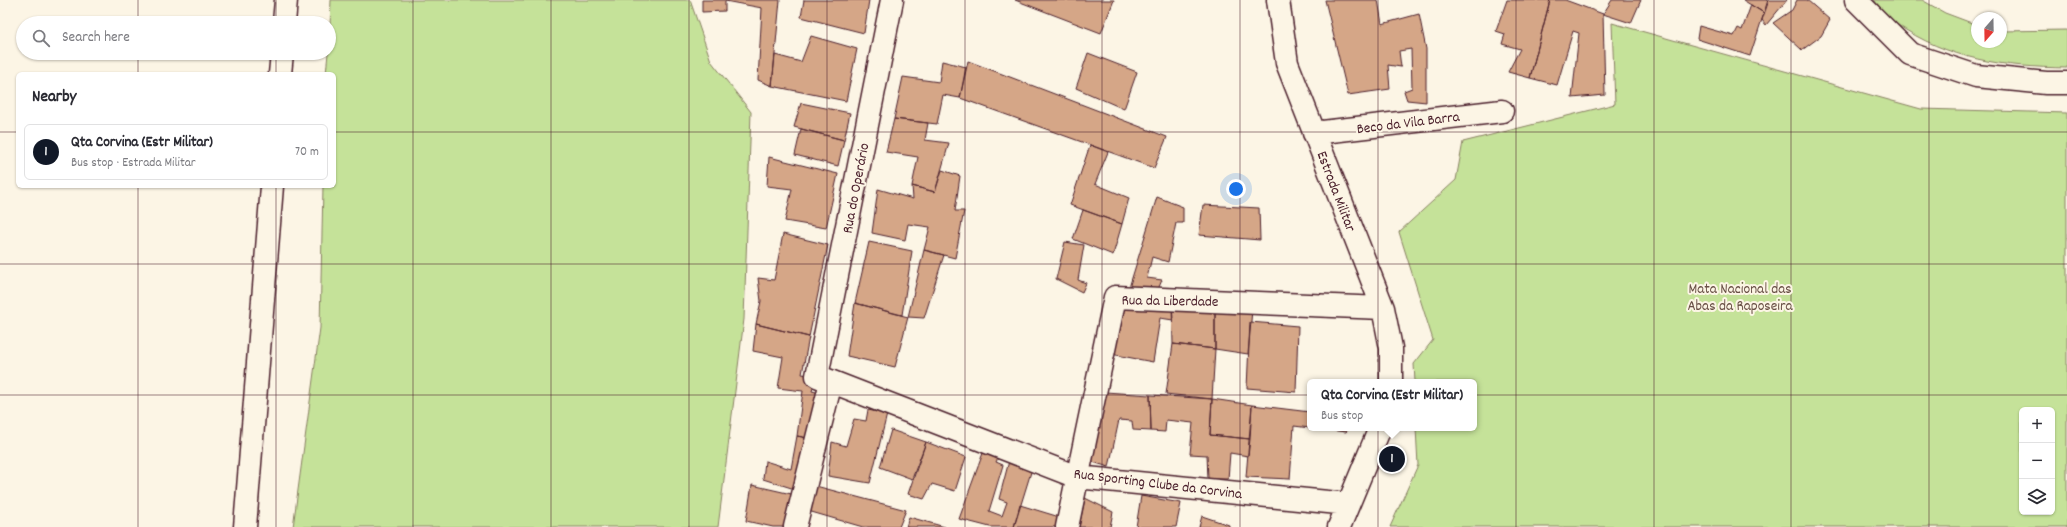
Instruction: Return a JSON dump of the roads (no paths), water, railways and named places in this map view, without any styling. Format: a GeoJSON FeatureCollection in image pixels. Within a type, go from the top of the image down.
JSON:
{"type":"FeatureCollection","features":[{"type":"Feature","properties":{"kind":"street"},"geometry":{"type":"LineString","coordinates":[[285,16],[286,0]]}},
{"type":"Feature","properties":{"kind":"street","name":"Rua do Operário"},"geometry":{"type":"LineString","coordinates":[[795,527],[824,379],[892,0]]}},
{"type":"Feature","properties":{"kind":"street","name":"Estrada Militar"},"geometry":{"type":"LineString","coordinates":[[1278,0],[1287,63],[1383,308],[1391,348],[1391,379]]}},
{"type":"Feature","properties":{"kind":"street"},"geometry":{"type":"LineString","coordinates":[[1856,0],[1910,54],[1976,76],[2046,83],[2067,82]]}},
{"type":"Feature","properties":{"kind":"street"},"geometry":{"type":"LineString","coordinates":[[280,72],[281,60]]}},
{"type":"Feature","properties":{"kind":"street","name":"Beco da Vila Barra"},"geometry":{"type":"LineString","coordinates":[[1314,133],[1502,111]]}},
{"type":"Feature","properties":{"kind":"street"},"geometry":{"type":"LineString","coordinates":[[245,527],[272,188]]}},
{"type":"Feature","properties":{"kind":"street","name":"Rua da Liberdade"},"geometry":{"type":"LineString","coordinates":[[1077,477],[1115,297],[1383,308]]}},
{"type":"Feature","properties":{"kind":"street","name":"Rua Sporting Clube da Corvina"},"geometry":{"type":"LineString","coordinates":[[824,379],[1077,477],[1348,504]]}},
{"type":"Feature","properties":{"kind":"street"},"geometry":{"type":"LineString","coordinates":[[1339,527],[1379,431]]}},
{"type":"Feature","properties":{"kind":"street"},"geometry":{"type":"LineString","coordinates":[[1067,527],[1077,477]]}},
{"type":"Feature","properties":{"kind":"place","name":"Qta Corvina (Estr Militar)"},"geometry":{"type":"Point","coordinates":[1392,459]}},
{"type":"Feature","properties":{"kind":"park label","name":"Mata Nacional das Abas da Raposeira"},"geometry":{"type":"Point","coordinates":[1740,296]}}]}
